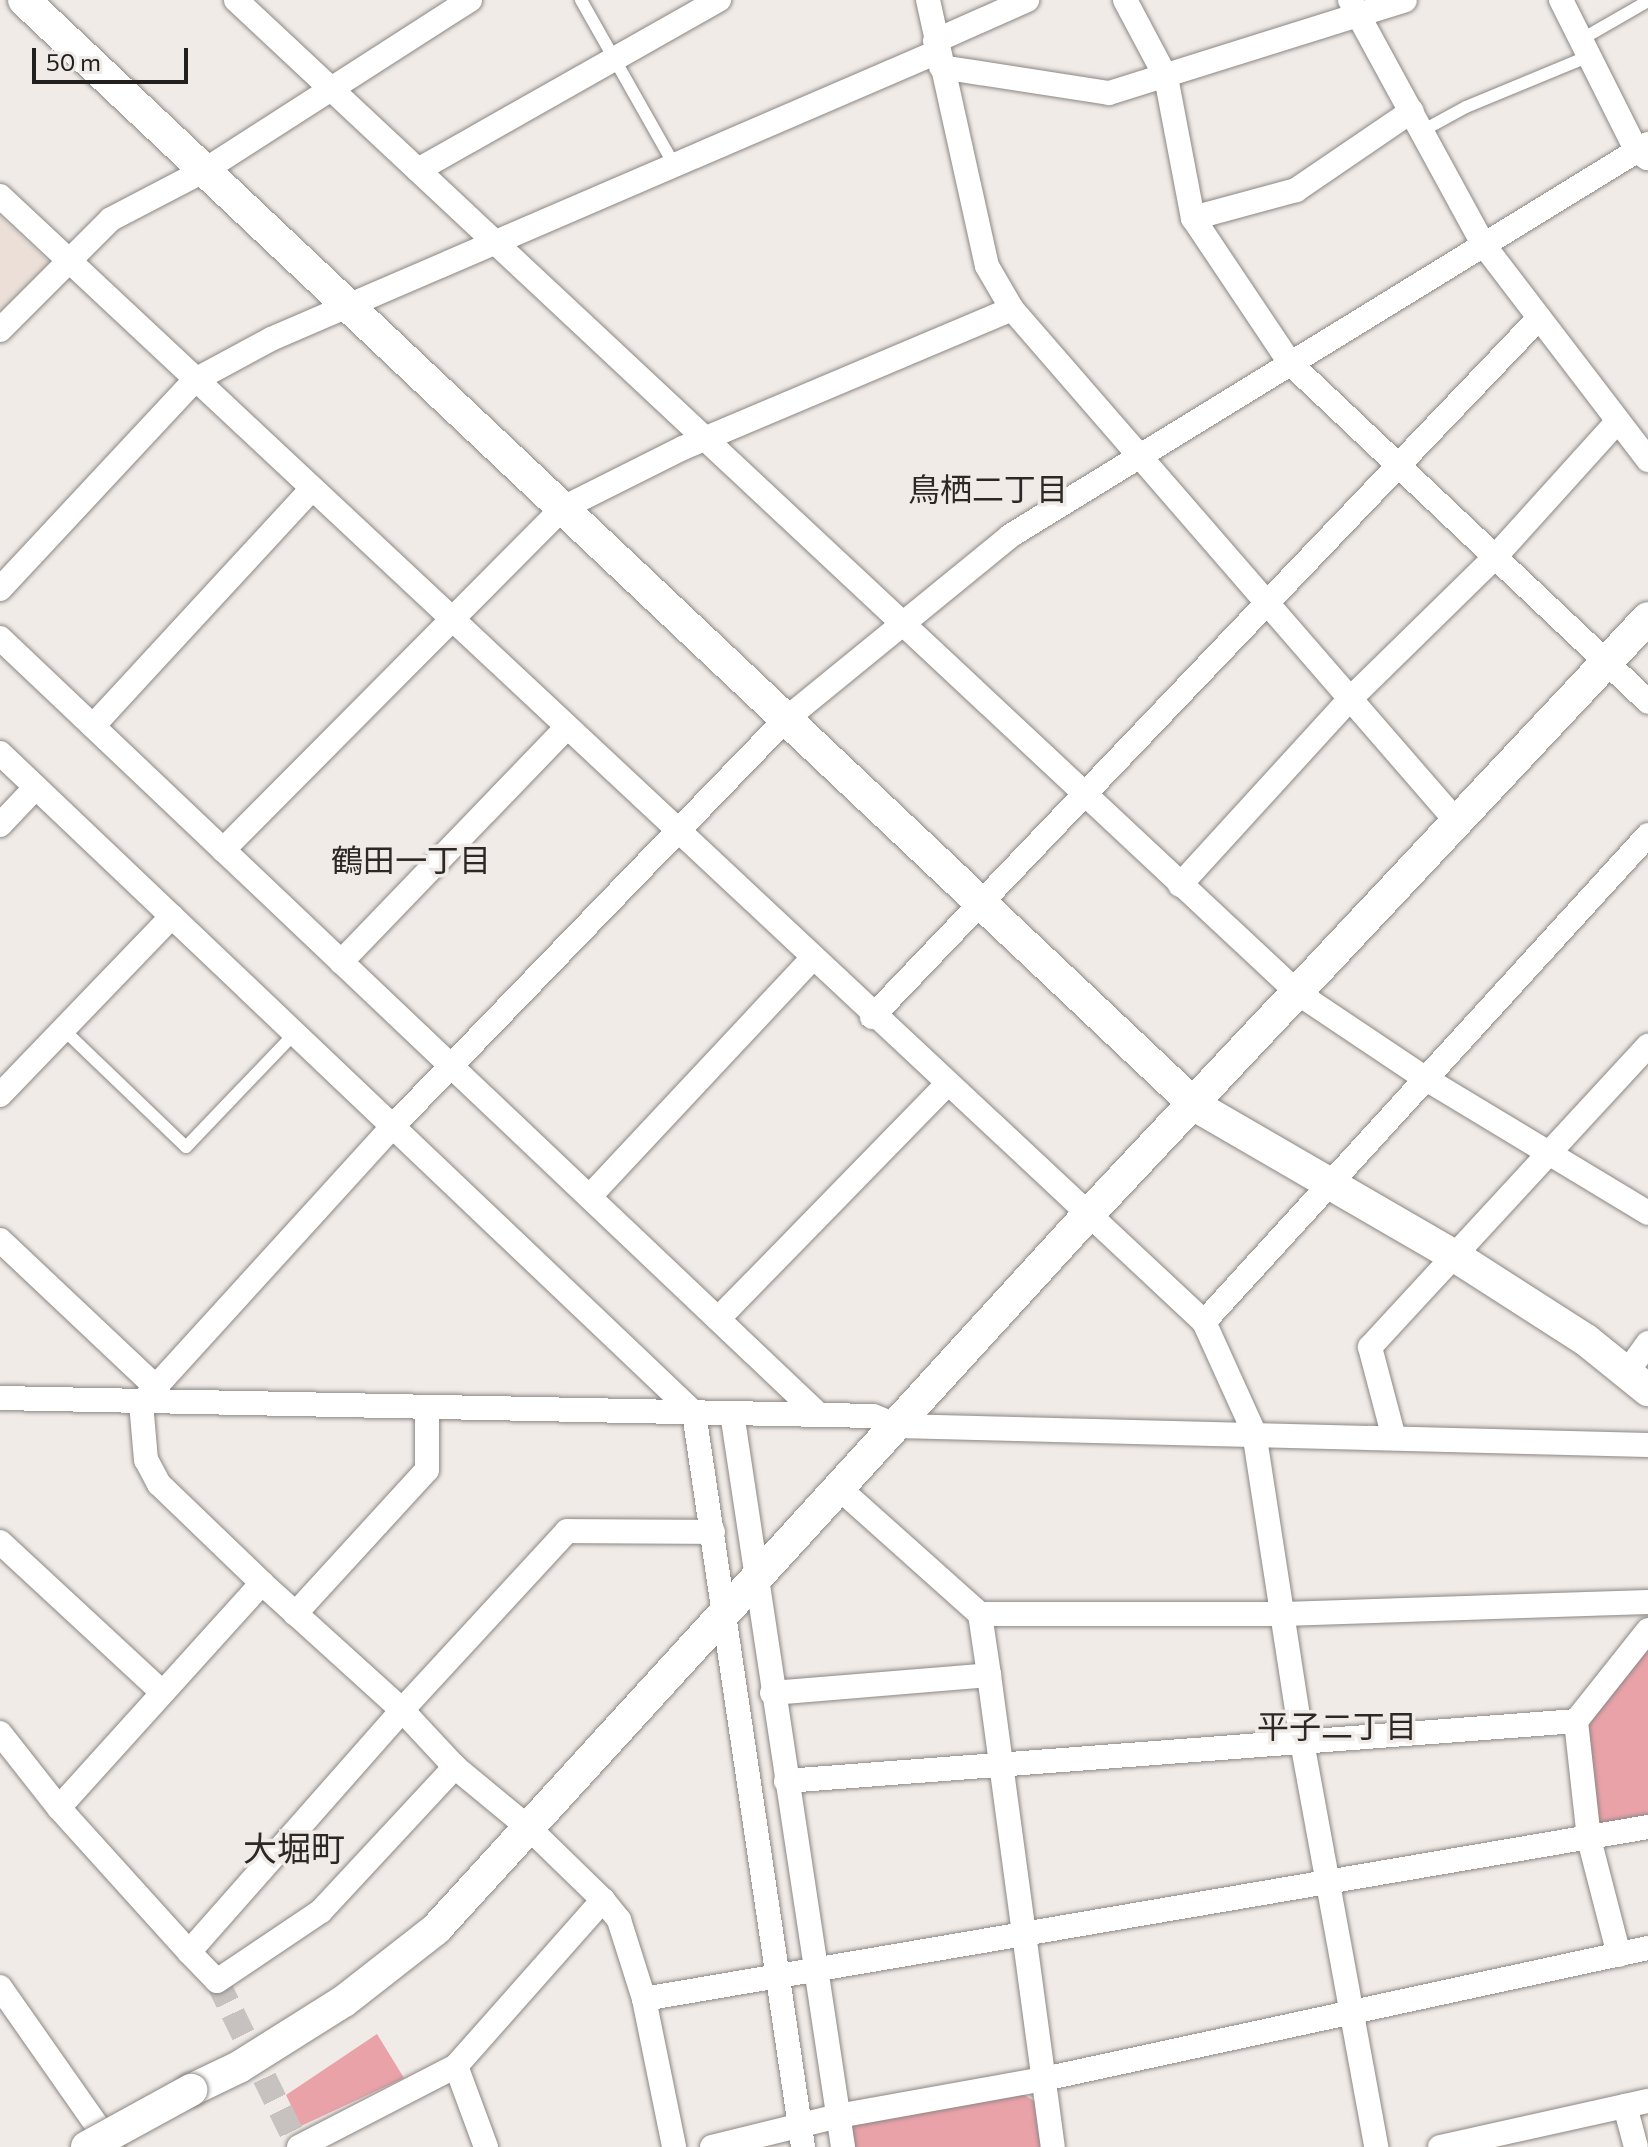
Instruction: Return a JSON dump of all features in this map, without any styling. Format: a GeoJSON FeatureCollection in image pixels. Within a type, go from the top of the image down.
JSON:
{"type":"FeatureCollection","features":[{"type":"Feature","properties":{"kind":"street"},"geometry":{"type":"LineString","coordinates":[[24,0],[1196,1106],[1330,1187],[1455,1256],[1638,1381],[1648,1343]]}},
{"type":"Feature","properties":{"kind":"street"},"geometry":{"type":"LineString","coordinates":[[236,0],[898,624],[1085,793],[1299,994],[1426,1079],[1648,1213]]}},
{"type":"Feature","properties":{"kind":"street"},"geometry":{"type":"LineString","coordinates":[[0,330],[67,259],[111,219],[205,170],[470,0]]}},
{"type":"Feature","properties":{"kind":"street"},"geometry":{"type":"LineString","coordinates":[[418,170],[719,0]]}},
{"type":"Feature","properties":{"kind":"street"},"geometry":{"type":"LineString","coordinates":[[928,0],[987,266],[1012,309],[1348,701],[1458,823]]}},
{"type":"Feature","properties":{"kind":"street"},"geometry":{"type":"LineString","coordinates":[[0,589],[195,380],[271,339],[351,308],[938,54],[1027,0]]}},
{"type":"Feature","properties":{"kind":"street"},"geometry":{"type":"LineString","coordinates":[[1125,0],[1166,77],[1193,218],[1290,363],[1648,702]]}},
{"type":"Feature","properties":{"kind":"street"},"geometry":{"type":"LineString","coordinates":[[938,54],[1109,93],[1166,77],[1356,9],[1405,0]]}},
{"type":"Feature","properties":{"kind":"street"},"geometry":{"type":"LineString","coordinates":[[674,2147],[644,1999],[619,1920],[603,1900],[530,1829],[455,1767],[402,1710],[295,1614],[159,1484],[146,1460],[147,1394],[393,1126],[786,719],[898,624],[1010,536],[1483,244],[1644,151],[1561,0]]}},
{"type":"Feature","properties":{"kind":"street"},"geometry":{"type":"LineString","coordinates":[[1356,9],[1483,244],[1648,460]]}},
{"type":"Feature","properties":{"kind":"street"},"geometry":{"type":"LineString","coordinates":[[1193,218],[1296,190],[1417,121]]}},
{"type":"Feature","properties":{"kind":"street"},"geometry":{"type":"LineString","coordinates":[[0,196],[872,1017],[1086,1217],[1204,1322],[1254,1432],[1302,1742],[1376,2147]]}},
{"type":"Feature","properties":{"kind":"street"},"geometry":{"type":"LineString","coordinates":[[223,850],[563,508],[704,441],[1012,309]]}},
{"type":"Feature","properties":{"kind":"street"},"geometry":{"type":"LineString","coordinates":[[872,1017],[1539,318]]}},
{"type":"Feature","properties":{"kind":"street"},"geometry":{"type":"LineString","coordinates":[[1180,885],[1348,701],[1495,557],[1618,421]]}},
{"type":"Feature","properties":{"kind":"street"},"geometry":{"type":"LineString","coordinates":[[93,726],[312,489]]}},
{"type":"Feature","properties":{"kind":"street"},"geometry":{"type":"LineString","coordinates":[[87,2147],[265,2051],[392,1964],[436,1929],[726,1615],[1086,1217],[1196,1106],[1648,618]]}},
{"type":"Feature","properties":{"kind":"street"},"geometry":{"type":"LineString","coordinates":[[0,638],[591,1195],[819,1415]]}},
{"type":"Feature","properties":{"kind":"street"},"geometry":{"type":"LineString","coordinates":[[341,962],[566,728]]}},
{"type":"Feature","properties":{"kind":"street"},"geometry":{"type":"LineString","coordinates":[[0,753],[694,1413],[801,2136]]}},
{"type":"Feature","properties":{"kind":"street"},"geometry":{"type":"LineString","coordinates":[[0,825],[36,787]]}},
{"type":"Feature","properties":{"kind":"street"},"geometry":{"type":"LineString","coordinates":[[1204,1322],[1648,835]]}},
{"type":"Feature","properties":{"kind":"street"},"geometry":{"type":"LineString","coordinates":[[0,1095],[172,916]]}},
{"type":"Feature","properties":{"kind":"street"},"geometry":{"type":"LineString","coordinates":[[591,1195],[812,959]]}},
{"type":"Feature","properties":{"kind":"street"},"geometry":{"type":"LineString","coordinates":[[1394,1438],[1370,1347],[1648,1046]]}},
{"type":"Feature","properties":{"kind":"street"},"geometry":{"type":"LineString","coordinates":[[718,1319],[946,1085]]}},
{"type":"Feature","properties":{"kind":"street"},"geometry":{"type":"LineString","coordinates":[[0,1240],[147,1394]]}},
{"type":"Feature","properties":{"kind":"street"},"geometry":{"type":"LineString","coordinates":[[0,1398],[147,1394],[427,1409],[873,1416],[898,1426],[1254,1432],[1648,1445]]}},
{"type":"Feature","properties":{"kind":"street"},"geometry":{"type":"LineString","coordinates":[[295,1614],[427,1470],[427,1409]]}},
{"type":"Feature","properties":{"kind":"street"},"geometry":{"type":"LineString","coordinates":[[732,1413],[755,1583],[843,2147]]}},
{"type":"Feature","properties":{"kind":"street"},"geometry":{"type":"LineString","coordinates":[[840,1489],[980,1614],[1005,1764],[1022,1932],[1053,2147]]}},
{"type":"Feature","properties":{"kind":"street"},"geometry":{"type":"LineString","coordinates":[[189,1952],[402,1710],[567,1531],[713,1532]]}},
{"type":"Feature","properties":{"kind":"street"},"geometry":{"type":"LineString","coordinates":[[0,1542],[161,1691]]}},
{"type":"Feature","properties":{"kind":"street"},"geometry":{"type":"LineString","coordinates":[[59,1808],[161,1691],[262,1583]]}},
{"type":"Feature","properties":{"kind":"street"},"geometry":{"type":"LineString","coordinates":[[980,1614],[1283,1614],[1648,1602]]}},
{"type":"Feature","properties":{"kind":"street"},"geometry":{"type":"LineString","coordinates":[[1619,1955],[1589,1839],[1576,1721],[1648,1630]]}},
{"type":"Feature","properties":{"kind":"street"},"geometry":{"type":"LineString","coordinates":[[772,1693],[989,1675]]}},
{"type":"Feature","properties":{"kind":"street"},"geometry":{"type":"LineString","coordinates":[[786,1781],[1576,1721]]}},
{"type":"Feature","properties":{"kind":"street"},"geometry":{"type":"LineString","coordinates":[[0,1733],[59,1808],[217,1981],[321,1911],[455,1767]]}},
{"type":"Feature","properties":{"kind":"street"},"geometry":{"type":"LineString","coordinates":[[644,1999],[1327,1879],[1589,1839],[1648,1827]]}},
{"type":"Feature","properties":{"kind":"street"},"geometry":{"type":"LineString","coordinates":[[298,2146],[456,2066],[603,1900]]}},
{"type":"Feature","properties":{"kind":"street"},"geometry":{"type":"LineString","coordinates":[[712,2147],[801,2136],[838,2116],[1044,2079],[1352,2015],[1648,1948]]}},
{"type":"Feature","properties":{"kind":"street"},"geometry":{"type":"LineString","coordinates":[[0,1987],[112,2147]]}},
{"type":"Feature","properties":{"kind":"street"},"geometry":{"type":"LineString","coordinates":[[456,2066],[486,2147]]}},
{"type":"Feature","properties":{"kind":"street"},"geometry":{"type":"LineString","coordinates":[[1440,2147],[1637,2104],[1636,2147]]}},
{"type":"Feature","properties":{"kind":"lane"},"geometry":{"type":"LineString","coordinates":[[581,0],[676,168]]}},
{"type":"Feature","properties":{"kind":"lane"},"geometry":{"type":"LineString","coordinates":[[1417,121],[1466,107],[1586,48],[1648,1]]}},
{"type":"Feature","properties":{"kind":"lane"},"geometry":{"type":"LineString","coordinates":[[64,1030],[186,1147],[295,1033]]}},
{"type":"Feature","properties":{"kind":"shaded area"},"geometry":{"type":"Polygon","coordinates":[[[0,216],[50,263],[0,314],[0,216]]]}},
{"type":"Feature","properties":{"kind":"shaded area"},"geometry":{"type":"Polygon","coordinates":[[[1648,1639],[1648,1823],[1595,1834],[1582,1720],[1648,1639]]]}},
{"type":"Feature","properties":{"kind":"shaded area"},"geometry":{"type":"Polygon","coordinates":[[[377,2034],[404,2078],[301,2126],[286,2095],[377,2034]]]}},
{"type":"Feature","properties":{"kind":"shaded area"},"geometry":{"type":"Polygon","coordinates":[[[1016,2090],[1036,2102],[1041,2147],[846,2147],[843,2131],[855,2119],[1016,2090]]]}},
{"type":"Feature","properties":{"kind":"tunnel"},"geometry":{"type":"LineString","coordinates":[[217,1981],[297,2144]]}},
{"type":"Feature","properties":{"kind":"district","name":"鳥栖二丁目"},"geometry":{"type":"Point","coordinates":[988,488]}},
{"type":"Feature","properties":{"kind":"district","name":"鶴田一丁目"},"geometry":{"type":"Point","coordinates":[411,859]}},
{"type":"Feature","properties":{"kind":"district","name":"平子二丁目"},"geometry":{"type":"Point","coordinates":[1337,1725]}},
{"type":"Feature","properties":{"kind":"district","name":"大堀町"},"geometry":{"type":"Point","coordinates":[294,1848]}}]}
